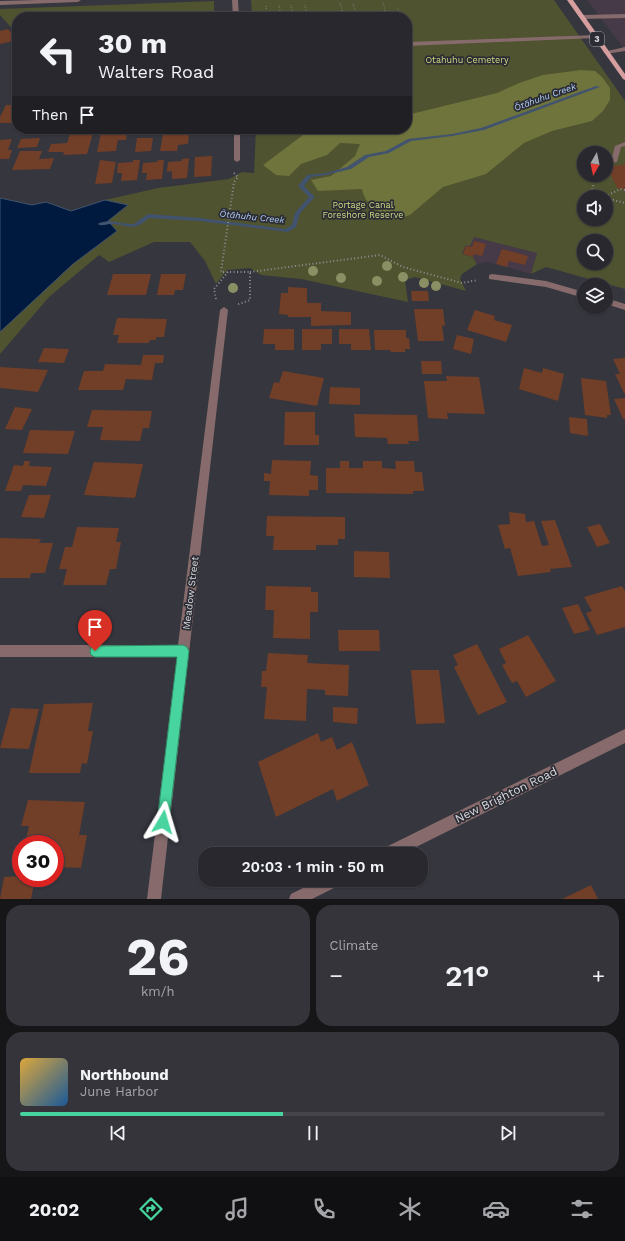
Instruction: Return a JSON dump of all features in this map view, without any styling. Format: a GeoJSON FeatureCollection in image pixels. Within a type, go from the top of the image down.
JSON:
{"type":"FeatureCollection","features":[{"type":"Feature","properties":{"kind":"main road","name":"3"},"geometry":{"type":"LineString","coordinates":[[570,0],[625,78]]}},
{"type":"Feature","properties":{"kind":"street"},"geometry":{"type":"LineString","coordinates":[[0,3],[78,0]]}},
{"type":"Feature","properties":{"kind":"street"},"geometry":{"type":"LineString","coordinates":[[235,0],[236,12]]}},
{"type":"Feature","properties":{"kind":"street"},"geometry":{"type":"LineString","coordinates":[[582,18],[625,16]]}},
{"type":"Feature","properties":{"kind":"street"},"geometry":{"type":"LineString","coordinates":[[412,44],[596,36]]}},
{"type":"Feature","properties":{"kind":"street"},"geometry":{"type":"LineString","coordinates":[[606,52],[625,49]]}},
{"type":"Feature","properties":{"kind":"street"},"geometry":{"type":"LineString","coordinates":[[237,134],[238,160]]}},
{"type":"Feature","properties":{"kind":"street"},"geometry":{"type":"LineString","coordinates":[[614,162],[618,146],[625,144]]}},
{"type":"Feature","properties":{"kind":"street"},"geometry":{"type":"LineString","coordinates":[[492,277],[546,284],[577,293]]}},
{"type":"Feature","properties":{"kind":"street"},"geometry":{"type":"LineString","coordinates":[[613,304],[625,307]]}},
{"type":"Feature","properties":{"kind":"street","name":"Meadow Street"},"geometry":{"type":"LineString","coordinates":[[154,899],[224,310]]}},
{"type":"Feature","properties":{"kind":"street"},"geometry":{"type":"LineString","coordinates":[[0,651],[183,651]]}},
{"type":"Feature","properties":{"kind":"street","name":"New Brighton Road"},"geometry":{"type":"LineString","coordinates":[[401,847],[625,736]]}},
{"type":"Feature","properties":{"kind":"street"},"geometry":{"type":"LineString","coordinates":[[296,899],[321,887]]}},
{"type":"Feature","properties":{"kind":"path"},"geometry":{"type":"LineString","coordinates":[[340,2],[343,12]]}},
{"type":"Feature","properties":{"kind":"path"},"geometry":{"type":"LineString","coordinates":[[383,3],[386,12]]}},
{"type":"Feature","properties":{"kind":"path"},"geometry":{"type":"LineString","coordinates":[[353,4],[355,12]]}},
{"type":"Feature","properties":{"kind":"path"},"geometry":{"type":"LineString","coordinates":[[279,5],[280,12]]}},
{"type":"Feature","properties":{"kind":"path"},"geometry":{"type":"LineString","coordinates":[[291,5],[292,12]]}},
{"type":"Feature","properties":{"kind":"path"},"geometry":{"type":"LineString","coordinates":[[305,5],[306,12]]}},
{"type":"Feature","properties":{"kind":"path"},"geometry":{"type":"LineString","coordinates":[[266,6],[267,12]]}},
{"type":"Feature","properties":{"kind":"path"},"geometry":{"type":"LineString","coordinates":[[234,182],[221,272],[250,272],[380,255],[403,267],[462,283],[492,277]]}},
{"type":"Feature","properties":{"kind":"path"},"geometry":{"type":"LineString","coordinates":[[613,194],[620,189],[625,190]]}},
{"type":"Feature","properties":{"kind":"path"},"geometry":{"type":"LineString","coordinates":[[613,200],[625,203]]}},
{"type":"Feature","properties":{"kind":"path"},"geometry":{"type":"LineString","coordinates":[[228,272],[214,289],[214,297],[224,310],[250,300],[250,272]]}},
{"type":"Feature","properties":{"kind":"shaded area"},"geometry":{"type":"Polygon","coordinates":[[[587,0],[625,0],[625,50],[587,0]]]}},
{"type":"Feature","properties":{"kind":"shaded area"},"geometry":{"type":"Polygon","coordinates":[[[474,237],[537,253],[531,274],[488,262],[477,264],[473,257],[462,255],[466,245],[474,237]]]}},
{"type":"Feature","properties":{"kind":"green space"},"geometry":{"type":"Polygon","coordinates":[[[251,0],[554,0],[625,101],[625,289],[613,286],[613,278],[586,278],[546,267],[531,274],[537,253],[474,237],[470,246],[466,245],[462,254],[473,257],[477,264],[462,274],[460,279],[466,291],[415,277],[405,280],[408,302],[301,279],[261,275],[250,268],[227,270],[216,284],[205,261],[190,242],[154,242],[109,262],[99,255],[49,297],[0,354],[0,198],[32,205],[46,202],[72,211],[105,200],[158,188],[229,179],[242,172],[254,173],[256,134],[412,134],[412,12],[252,12],[251,0]]]}},
{"type":"Feature","properties":{"kind":"green space"},"geometry":{"type":"Polygon","coordinates":[[[214,1],[214,12],[12,12],[12,28],[0,15],[0,9],[214,1]]]}},
{"type":"Feature","properties":{"kind":"green space"},"geometry":{"type":"Polygon","coordinates":[[[581,70],[595,71],[602,77],[610,88],[610,100],[603,111],[592,121],[552,131],[524,143],[486,174],[443,187],[410,215],[396,220],[374,208],[366,200],[362,189],[318,191],[311,180],[331,176],[355,156],[360,144],[340,143],[327,155],[301,164],[289,176],[276,175],[263,165],[304,134],[412,134],[412,114],[497,93],[519,83],[543,75],[581,70]]]}},
{"type":"Feature","properties":{"kind":"water"},"geometry":{"type":"Polygon","coordinates":[[[0,198],[32,205],[46,202],[71,211],[105,200],[128,205],[108,221],[117,231],[73,264],[0,332],[0,198]]]}},
{"type":"Feature","properties":{"kind":"building"},"geometry":{"type":"Polygon","coordinates":[[[8,29],[12,34],[12,41],[0,44],[0,31],[8,29]]]}},
{"type":"Feature","properties":{"kind":"building"},"geometry":{"type":"Polygon","coordinates":[[[6,105],[12,105],[12,123],[0,123],[0,117],[6,105]]]}},
{"type":"Feature","properties":{"kind":"building"},"geometry":{"type":"Polygon","coordinates":[[[70,134],[93,134],[87,154],[63,155],[64,152],[48,152],[51,144],[67,143],[70,134]]]}},
{"type":"Feature","properties":{"kind":"building"},"geometry":{"type":"Polygon","coordinates":[[[101,134],[127,134],[126,140],[118,140],[116,151],[97,152],[101,134]]]}},
{"type":"Feature","properties":{"kind":"building"},"geometry":{"type":"Polygon","coordinates":[[[163,134],[189,134],[188,144],[178,145],[177,151],[160,151],[163,134]]]}},
{"type":"Feature","properties":{"kind":"building"},"geometry":{"type":"Polygon","coordinates":[[[40,138],[37,147],[17,148],[21,139],[40,138]]]}},
{"type":"Feature","properties":{"kind":"building"},"geometry":{"type":"Polygon","coordinates":[[[137,138],[153,138],[151,151],[135,152],[137,138]]]}},
{"type":"Feature","properties":{"kind":"building"},"geometry":{"type":"Polygon","coordinates":[[[12,139],[8,150],[12,150],[9,159],[0,159],[0,140],[12,139]]]}},
{"type":"Feature","properties":{"kind":"building"},"geometry":{"type":"Polygon","coordinates":[[[20,151],[42,151],[39,159],[54,158],[50,169],[12,170],[20,151]]]}},
{"type":"Feature","properties":{"kind":"building"},"geometry":{"type":"Polygon","coordinates":[[[212,156],[211,176],[194,177],[195,157],[212,156]]]}},
{"type":"Feature","properties":{"kind":"building"},"geometry":{"type":"Polygon","coordinates":[[[189,158],[187,178],[172,179],[172,171],[167,172],[168,162],[182,161],[182,159],[189,158]]]}},
{"type":"Feature","properties":{"kind":"building"},"geometry":{"type":"Polygon","coordinates":[[[100,160],[116,162],[112,183],[95,184],[100,160]]]}},
{"type":"Feature","properties":{"kind":"building"},"geometry":{"type":"Polygon","coordinates":[[[133,160],[140,160],[137,180],[121,181],[122,173],[117,173],[118,163],[133,162],[133,160]]]}},
{"type":"Feature","properties":{"kind":"building"},"geometry":{"type":"Polygon","coordinates":[[[158,160],[164,160],[162,179],[146,180],[147,173],[142,173],[143,163],[157,162],[158,160]]]}},
{"type":"Feature","properties":{"kind":"building"},"geometry":{"type":"Polygon","coordinates":[[[625,165],[625,189],[618,189],[613,179],[613,166],[625,165]]]}},
{"type":"Feature","properties":{"kind":"building"},"geometry":{"type":"Polygon","coordinates":[[[474,241],[486,244],[482,256],[474,254],[473,257],[463,254],[466,246],[472,247],[474,241]]]}},
{"type":"Feature","properties":{"kind":"building"},"geometry":{"type":"Polygon","coordinates":[[[502,249],[528,256],[525,265],[509,261],[507,267],[496,264],[502,249]]]}},
{"type":"Feature","properties":{"kind":"building"},"geometry":{"type":"Polygon","coordinates":[[[113,274],[151,274],[146,295],[107,295],[113,274]]]}},
{"type":"Feature","properties":{"kind":"building"},"geometry":{"type":"Polygon","coordinates":[[[161,274],[186,274],[183,290],[175,290],[174,295],[157,295],[161,274]]]}},
{"type":"Feature","properties":{"kind":"building"},"geometry":{"type":"Polygon","coordinates":[[[288,287],[307,288],[307,303],[321,303],[321,311],[351,312],[351,325],[311,326],[311,317],[288,317],[288,315],[279,314],[281,293],[288,293],[288,287]]]}},
{"type":"Feature","properties":{"kind":"building"},"geometry":{"type":"Polygon","coordinates":[[[411,291],[428,291],[429,301],[412,301],[411,291]]]}},
{"type":"Feature","properties":{"kind":"building"},"geometry":{"type":"Polygon","coordinates":[[[414,309],[443,309],[445,326],[442,325],[444,341],[418,341],[414,309]]]}},
{"type":"Feature","properties":{"kind":"building"},"geometry":{"type":"Polygon","coordinates":[[[475,310],[495,316],[494,320],[512,325],[506,342],[467,330],[475,310]]]}},
{"type":"Feature","properties":{"kind":"building"},"geometry":{"type":"Polygon","coordinates":[[[117,318],[167,319],[164,337],[156,337],[156,340],[150,340],[149,343],[117,343],[119,335],[113,335],[117,318]]]}},
{"type":"Feature","properties":{"kind":"building"},"geometry":{"type":"Polygon","coordinates":[[[264,329],[294,329],[294,350],[275,350],[275,344],[263,344],[264,329]]]}},
{"type":"Feature","properties":{"kind":"building"},"geometry":{"type":"Polygon","coordinates":[[[302,329],[332,329],[332,344],[321,344],[321,350],[302,350],[302,329]]]}},
{"type":"Feature","properties":{"kind":"building"},"geometry":{"type":"Polygon","coordinates":[[[339,329],[369,329],[371,350],[351,350],[351,344],[339,344],[339,329]]]}},
{"type":"Feature","properties":{"kind":"building"},"geometry":{"type":"Polygon","coordinates":[[[374,330],[406,330],[406,338],[409,338],[410,349],[405,349],[405,352],[375,350],[374,330]]]}},
{"type":"Feature","properties":{"kind":"building"},"geometry":{"type":"Polygon","coordinates":[[[457,335],[474,339],[471,354],[453,349],[457,335]]]}},
{"type":"Feature","properties":{"kind":"building"},"geometry":{"type":"Polygon","coordinates":[[[44,348],[69,349],[64,363],[38,362],[44,348]]]}},
{"type":"Feature","properties":{"kind":"building"},"geometry":{"type":"Polygon","coordinates":[[[143,355],[164,355],[163,363],[155,363],[152,380],[126,379],[123,390],[78,390],[84,371],[103,371],[105,364],[141,365],[143,355]]]}},
{"type":"Feature","properties":{"kind":"building"},"geometry":{"type":"Polygon","coordinates":[[[625,358],[624,393],[615,374],[620,374],[613,359],[625,358]]]}},
{"type":"Feature","properties":{"kind":"building"},"geometry":{"type":"Polygon","coordinates":[[[421,361],[441,361],[442,374],[422,374],[421,361]]]}},
{"type":"Feature","properties":{"kind":"building"},"geometry":{"type":"Polygon","coordinates":[[[0,367],[48,370],[38,392],[0,388],[0,367]]]}},
{"type":"Feature","properties":{"kind":"building"},"geometry":{"type":"Polygon","coordinates":[[[524,368],[542,373],[543,368],[564,374],[558,401],[519,389],[524,368]]]}},
{"type":"Feature","properties":{"kind":"building"},"geometry":{"type":"Polygon","coordinates":[[[283,371],[324,378],[317,406],[269,398],[274,382],[279,383],[283,371]]]}},
{"type":"Feature","properties":{"kind":"building"},"geometry":{"type":"Polygon","coordinates":[[[446,376],[479,377],[485,414],[447,413],[448,419],[428,418],[424,381],[447,381],[446,376]]]}},
{"type":"Feature","properties":{"kind":"building"},"geometry":{"type":"Polygon","coordinates":[[[581,378],[606,381],[611,415],[607,415],[607,418],[585,415],[581,378]]]}},
{"type":"Feature","properties":{"kind":"building"},"geometry":{"type":"Polygon","coordinates":[[[330,387],[360,388],[360,405],[329,404],[330,387]]]}},
{"type":"Feature","properties":{"kind":"building"},"geometry":{"type":"Polygon","coordinates":[[[625,398],[625,419],[623,419],[614,399],[625,398]]]}},
{"type":"Feature","properties":{"kind":"building"},"geometry":{"type":"Polygon","coordinates":[[[15,407],[32,409],[22,430],[5,429],[15,407]]]}},
{"type":"Feature","properties":{"kind":"building"},"geometry":{"type":"Polygon","coordinates":[[[92,410],[152,411],[149,428],[143,428],[140,441],[100,440],[103,427],[87,427],[92,410]]]}},
{"type":"Feature","properties":{"kind":"building"},"geometry":{"type":"Polygon","coordinates":[[[285,412],[315,412],[315,435],[319,435],[319,445],[284,445],[285,412]]]}},
{"type":"Feature","properties":{"kind":"building"},"geometry":{"type":"Polygon","coordinates":[[[354,414],[417,415],[419,441],[408,441],[409,444],[388,444],[387,438],[355,437],[354,414]]]}},
{"type":"Feature","properties":{"kind":"building"},"geometry":{"type":"Polygon","coordinates":[[[569,417],[587,419],[588,436],[570,433],[569,417]]]}},
{"type":"Feature","properties":{"kind":"building"},"geometry":{"type":"Polygon","coordinates":[[[30,430],[75,431],[68,454],[23,453],[30,430]]]}},
{"type":"Feature","properties":{"kind":"building"},"geometry":{"type":"Polygon","coordinates":[[[272,460],[311,461],[310,475],[318,476],[318,490],[309,490],[309,496],[269,495],[270,481],[264,481],[264,473],[271,474],[272,460]]]}},
{"type":"Feature","properties":{"kind":"building"},"geometry":{"type":"Polygon","coordinates":[[[24,461],[30,461],[29,466],[52,467],[46,486],[23,485],[21,491],[5,491],[14,465],[23,466],[24,461]]]}},
{"type":"Feature","properties":{"kind":"building"},"geometry":{"type":"Polygon","coordinates":[[[340,461],[349,461],[349,468],[363,468],[363,461],[382,461],[382,468],[396,469],[395,461],[414,461],[415,472],[422,472],[424,491],[413,491],[413,494],[326,493],[326,468],[340,468],[340,461]]]}},
{"type":"Feature","properties":{"kind":"building"},"geometry":{"type":"Polygon","coordinates":[[[94,462],[143,464],[135,498],[84,495],[94,462]]]}},
{"type":"Feature","properties":{"kind":"building"},"geometry":{"type":"Polygon","coordinates":[[[29,495],[51,495],[44,518],[21,517],[29,495]]]}},
{"type":"Feature","properties":{"kind":"building"},"geometry":{"type":"Polygon","coordinates":[[[509,512],[525,514],[526,522],[534,521],[542,546],[549,545],[541,521],[555,520],[572,567],[550,569],[551,572],[518,576],[510,548],[505,549],[498,525],[510,524],[509,512]]]}},
{"type":"Feature","properties":{"kind":"building"},"geometry":{"type":"Polygon","coordinates":[[[267,516],[345,517],[345,539],[338,539],[338,545],[316,545],[316,550],[273,550],[274,536],[266,536],[267,516]]]}},
{"type":"Feature","properties":{"kind":"building"},"geometry":{"type":"Polygon","coordinates":[[[600,524],[610,543],[597,547],[587,527],[600,524]]]}},
{"type":"Feature","properties":{"kind":"building"},"geometry":{"type":"Polygon","coordinates":[[[77,527],[119,528],[116,542],[121,542],[116,569],[110,569],[106,585],[63,585],[67,569],[59,569],[65,547],[72,547],[77,527]]]}},
{"type":"Feature","properties":{"kind":"building"},"geometry":{"type":"Polygon","coordinates":[[[0,538],[41,539],[39,543],[53,543],[45,573],[31,573],[30,578],[0,578],[0,538]]]}},
{"type":"Feature","properties":{"kind":"building"},"geometry":{"type":"Polygon","coordinates":[[[354,551],[389,552],[390,578],[354,577],[354,551]]]}},
{"type":"Feature","properties":{"kind":"building"},"geometry":{"type":"Polygon","coordinates":[[[266,586],[311,587],[311,592],[318,592],[318,612],[310,612],[310,639],[273,638],[274,610],[265,610],[266,586]]]}},
{"type":"Feature","properties":{"kind":"building"},"geometry":{"type":"Polygon","coordinates":[[[622,586],[625,591],[625,627],[597,635],[586,613],[592,611],[584,597],[622,586]]]}},
{"type":"Feature","properties":{"kind":"building"},"geometry":{"type":"Polygon","coordinates":[[[578,604],[590,630],[574,634],[562,608],[578,604]]]}},
{"type":"Feature","properties":{"kind":"building"},"geometry":{"type":"Polygon","coordinates":[[[338,630],[379,630],[380,651],[339,651],[338,630]]]}},
{"type":"Feature","properties":{"kind":"building"},"geometry":{"type":"Polygon","coordinates":[[[528,635],[556,681],[526,697],[517,681],[512,683],[502,665],[506,663],[499,649],[528,635]]]}},
{"type":"Feature","properties":{"kind":"building"},"geometry":{"type":"Polygon","coordinates":[[[477,644],[507,702],[478,715],[454,667],[458,665],[453,655],[477,644]]]}},
{"type":"Feature","properties":{"kind":"building"},"geometry":{"type":"Polygon","coordinates":[[[268,653],[308,655],[307,663],[349,665],[348,696],[325,695],[325,690],[307,689],[306,721],[264,719],[267,687],[261,687],[262,671],[266,671],[268,653]]]}},
{"type":"Feature","properties":{"kind":"building"},"geometry":{"type":"Polygon","coordinates":[[[411,670],[439,670],[445,723],[416,724],[411,670]]]}},
{"type":"Feature","properties":{"kind":"building"},"geometry":{"type":"Polygon","coordinates":[[[93,703],[88,731],[93,731],[87,764],[82,763],[80,773],[29,773],[44,704],[93,703]]]}},
{"type":"Feature","properties":{"kind":"building"},"geometry":{"type":"Polygon","coordinates":[[[333,707],[358,708],[357,724],[333,722],[333,707]]]}},
{"type":"Feature","properties":{"kind":"building"},"geometry":{"type":"Polygon","coordinates":[[[11,708],[39,709],[29,749],[0,748],[11,708]]]}},
{"type":"Feature","properties":{"kind":"building"},"geometry":{"type":"Polygon","coordinates":[[[318,733],[321,742],[332,737],[337,750],[352,742],[369,785],[337,801],[333,789],[276,817],[258,762],[318,733]]]}},
{"type":"Feature","properties":{"kind":"building"},"geometry":{"type":"Polygon","coordinates":[[[28,800],[85,802],[79,835],[87,835],[81,868],[64,867],[64,835],[27,835],[29,826],[21,826],[28,800]]]}},
{"type":"Feature","properties":{"kind":"building"},"geometry":{"type":"Polygon","coordinates":[[[4,877],[12,877],[12,887],[33,887],[31,899],[0,899],[4,877]]]}},
{"type":"Feature","properties":{"kind":"building"},"geometry":{"type":"Polygon","coordinates":[[[591,885],[598,899],[562,899],[591,885]]]}},
{"type":"Feature","properties":{"kind":"waterway","name":"Ōtāhuhu Creek"},"geometry":{"type":"LineString","coordinates":[[101,224],[114,223],[130,226],[141,222],[148,216],[217,221],[286,231],[294,226],[298,213],[312,197],[301,186],[309,176],[326,174],[349,168],[367,156],[387,152],[410,140],[452,135],[482,129],[598,87]]}},
{"type":"Feature","properties":{"kind":"route"},"geometry":{"type":"LineString","coordinates":[[95,651],[183,651],[163,822]]}},
{"type":"Feature","properties":{"kind":"park label","name":"Otahuhu Cemetery"},"geometry":{"type":"Point","coordinates":[467,60]}},
{"type":"Feature","properties":{"kind":"park label","name":"Portage Canal Foreshore Reserve"},"geometry":{"type":"Point","coordinates":[363,210]}}]}
